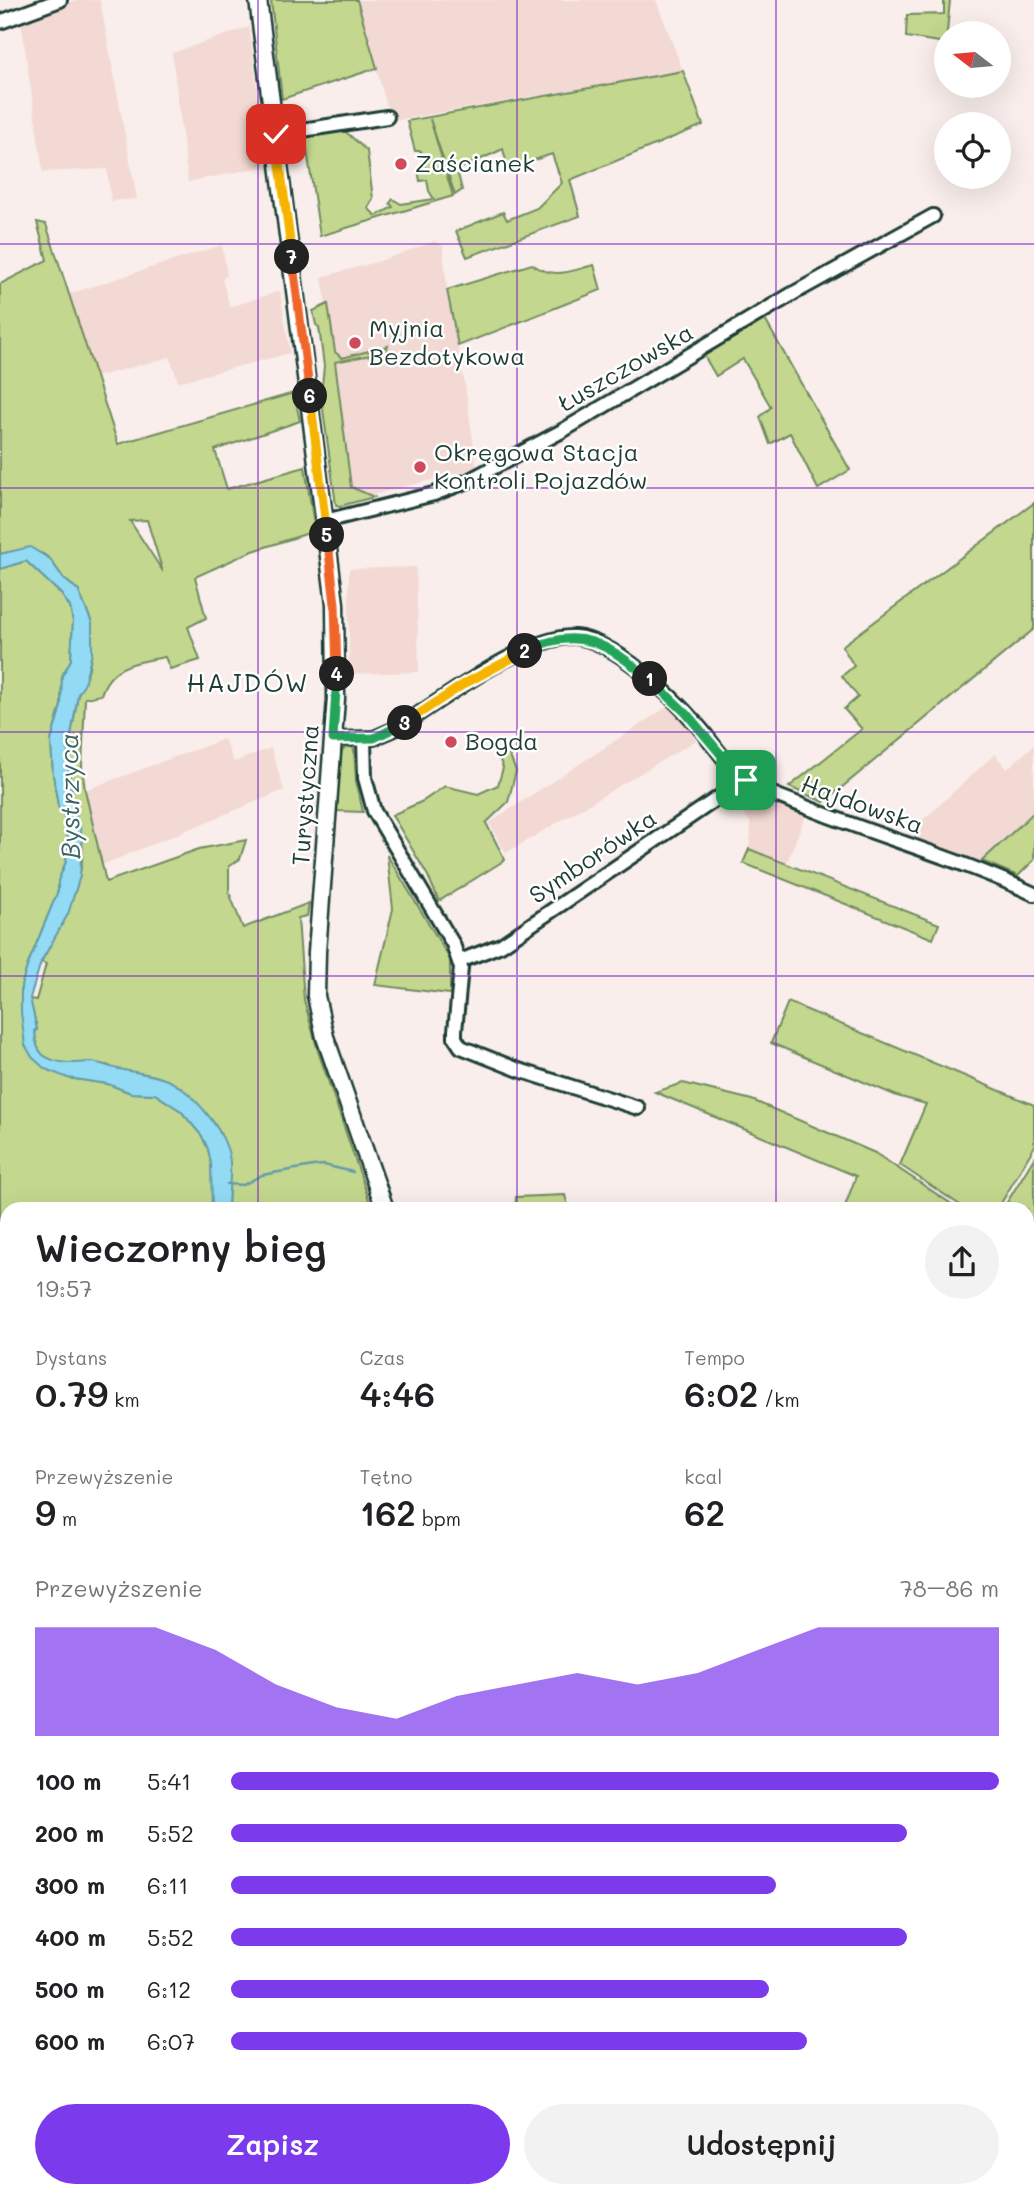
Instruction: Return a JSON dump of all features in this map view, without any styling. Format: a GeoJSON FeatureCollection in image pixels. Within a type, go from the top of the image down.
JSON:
{"type":"FeatureCollection","features":[{"type":"Feature","properties":{"kind":"main road","name":"Turystyczna"},"geometry":{"type":"LineString","coordinates":[[258,0],[325,521],[337,635],[316,996],[322,1027],[383,1202]]}},
{"type":"Feature","properties":{"kind":"street"},"geometry":{"type":"LineString","coordinates":[[0,22],[60,0]]}},
{"type":"Feature","properties":{"kind":"street"},"geometry":{"type":"LineString","coordinates":[[276,134],[387,117]]}},
{"type":"Feature","properties":{"kind":"street","name":"Łuszczowska"},"geometry":{"type":"LineString","coordinates":[[325,521],[434,494],[468,481],[562,431],[794,293],[933,216]]}},
{"type":"Feature","properties":{"kind":"street","name":"Hajdowska"},"geometry":{"type":"LineString","coordinates":[[333,739],[380,736],[397,728],[464,684],[549,640],[571,637],[590,640],[665,691],[729,764],[757,786],[821,814],[971,867],[1034,894]]}},
{"type":"Feature","properties":{"kind":"street"},"geometry":{"type":"LineString","coordinates":[[364,739],[365,778],[374,811],[447,934],[460,961],[454,1031],[461,1047],[519,1070],[638,1108]]}},
{"type":"Feature","properties":{"kind":"street","name":"Symborówka"},"geometry":{"type":"LineString","coordinates":[[460,961],[501,944],[744,778]]}},
{"type":"Feature","properties":{"kind":"shaded area"},"geometry":{"type":"Polygon","coordinates":[[[76,0],[100,0],[137,199],[111,201],[107,169],[43,172],[21,21],[76,0]]]}},
{"type":"Feature","properties":{"kind":"shaded area"},"geometry":{"type":"Polygon","coordinates":[[[357,0],[656,0],[683,71],[391,121],[357,0]]]}},
{"type":"Feature","properties":{"kind":"shaded area"},"geometry":{"type":"Polygon","coordinates":[[[249,27],[262,126],[254,130],[256,145],[264,147],[267,166],[188,182],[172,53],[249,27]]]}},
{"type":"Feature","properties":{"kind":"shaded area"},"geometry":{"type":"Polygon","coordinates":[[[435,241],[443,246],[447,290],[477,468],[346,502],[335,362],[322,277],[380,261],[435,241]]]}},
{"type":"Feature","properties":{"kind":"shaded area"},"geometry":{"type":"Polygon","coordinates":[[[222,245],[227,275],[222,279],[230,307],[280,291],[290,353],[178,382],[170,357],[96,377],[69,294],[222,245]]]}},
{"type":"Feature","properties":{"kind":"shaded area"},"geometry":{"type":"Polygon","coordinates":[[[416,567],[419,672],[349,674],[349,569],[416,567]]]}},
{"type":"Feature","properties":{"kind":"shaded area"},"geometry":{"type":"Polygon","coordinates":[[[670,705],[700,738],[506,853],[489,823],[670,705]]]}},
{"type":"Feature","properties":{"kind":"shaded area"},"geometry":{"type":"Polygon","coordinates":[[[224,739],[234,762],[271,748],[284,790],[102,865],[85,790],[224,739]]]}},
{"type":"Feature","properties":{"kind":"shaded area"},"geometry":{"type":"Polygon","coordinates":[[[1034,745],[1034,812],[982,861],[898,838],[911,831],[995,754],[1007,769],[1034,745]]]}},
{"type":"Feature","properties":{"kind":"shaded area"},"geometry":{"type":"Polygon","coordinates":[[[748,786],[807,812],[786,865],[749,849],[750,822],[737,806],[748,786]]]}},
{"type":"Feature","properties":{"kind":"green space"},"geometry":{"type":"Polygon","coordinates":[[[271,0],[357,0],[377,68],[282,99],[271,0]]]}},
{"type":"Feature","properties":{"kind":"green space"},"geometry":{"type":"Polygon","coordinates":[[[944,0],[950,0],[948,21],[934,21],[934,41],[906,37],[907,15],[944,14],[944,0]]]}},
{"type":"Feature","properties":{"kind":"green space"},"geometry":{"type":"Polygon","coordinates":[[[683,71],[703,125],[570,180],[580,216],[467,257],[456,231],[503,212],[507,220],[537,208],[562,183],[552,154],[508,169],[503,149],[457,170],[462,190],[455,195],[430,119],[453,196],[320,236],[305,137],[345,131],[367,151],[373,199],[368,208],[376,216],[393,207],[390,203],[393,199],[401,204],[434,199],[427,180],[420,181],[418,170],[425,169],[421,151],[415,151],[407,121],[683,71]]]}},
{"type":"Feature","properties":{"kind":"green space"},"geometry":{"type":"Polygon","coordinates":[[[37,222],[46,224],[118,444],[294,393],[300,421],[215,450],[227,489],[305,467],[315,531],[250,552],[195,577],[206,618],[188,627],[200,660],[170,669],[165,657],[135,663],[111,677],[101,695],[85,698],[82,767],[106,882],[199,849],[246,840],[240,859],[229,866],[229,892],[243,928],[309,903],[307,916],[298,918],[304,1000],[318,1051],[370,1202],[228,1202],[228,1165],[223,1140],[213,1122],[190,1097],[158,1077],[106,1065],[58,1062],[43,1055],[37,1047],[37,1029],[30,999],[36,1000],[46,964],[41,962],[59,930],[75,893],[80,873],[81,836],[67,759],[78,694],[88,672],[92,653],[92,623],[78,590],[64,579],[50,559],[25,549],[0,554],[0,284],[47,260],[37,222]],[[147,520],[130,521],[162,570],[147,520]]]}},
{"type":"Feature","properties":{"kind":"green space"},"geometry":{"type":"Polygon","coordinates":[[[532,264],[555,273],[594,265],[601,290],[458,346],[447,290],[532,264]]]}},
{"type":"Feature","properties":{"kind":"green space"},"geometry":{"type":"Polygon","coordinates":[[[328,304],[335,352],[342,358],[388,346],[386,352],[335,362],[351,487],[374,497],[340,506],[336,505],[321,395],[324,366],[319,327],[316,325],[313,311],[328,304]]]}},
{"type":"Feature","properties":{"kind":"green space"},"geometry":{"type":"Polygon","coordinates":[[[763,316],[850,470],[818,489],[790,433],[770,444],[760,417],[771,407],[743,359],[716,376],[703,354],[763,316]]]}},
{"type":"Feature","properties":{"kind":"green space"},"geometry":{"type":"Polygon","coordinates":[[[1034,503],[1034,629],[824,802],[789,787],[862,729],[844,709],[858,697],[842,676],[854,666],[842,646],[1034,503]]]}},
{"type":"Feature","properties":{"kind":"green space"},"geometry":{"type":"Polygon","coordinates":[[[26,561],[61,594],[70,607],[73,621],[71,660],[62,676],[61,705],[51,741],[58,806],[64,816],[68,838],[66,862],[58,881],[58,891],[21,986],[25,1045],[68,1078],[108,1084],[131,1093],[155,1094],[181,1111],[202,1136],[208,1149],[213,1202],[0,1202],[0,569],[26,561]]]}},
{"type":"Feature","properties":{"kind":"green space"},"geometry":{"type":"Polygon","coordinates":[[[349,745],[354,749],[356,781],[363,812],[337,811],[340,752],[349,745]]]}},
{"type":"Feature","properties":{"kind":"green space"},"geometry":{"type":"Polygon","coordinates":[[[508,752],[516,771],[508,802],[486,823],[505,860],[439,901],[428,876],[392,815],[423,801],[445,786],[478,794],[498,785],[503,768],[499,758],[508,752]]]}},
{"type":"Feature","properties":{"kind":"green space"},"geometry":{"type":"Polygon","coordinates":[[[1034,812],[1034,860],[1018,876],[982,861],[1034,812]]]}},
{"type":"Feature","properties":{"kind":"green space"},"geometry":{"type":"Polygon","coordinates":[[[749,849],[939,924],[933,939],[743,863],[749,849]]]}},
{"type":"Feature","properties":{"kind":"green space"},"geometry":{"type":"Polygon","coordinates":[[[387,855],[450,959],[450,994],[375,985],[393,909],[387,855]]]}},
{"type":"Feature","properties":{"kind":"green space"},"geometry":{"type":"Polygon","coordinates":[[[788,1002],[1034,1105],[1034,1147],[1002,1202],[956,1202],[900,1165],[926,1104],[897,1096],[771,1043],[788,1002]]]}},
{"type":"Feature","properties":{"kind":"green space"},"geometry":{"type":"Polygon","coordinates":[[[683,1083],[752,1100],[875,1153],[948,1202],[847,1202],[856,1176],[655,1092],[683,1083]]]}},
{"type":"Feature","properties":{"kind":"green space"},"geometry":{"type":"Polygon","coordinates":[[[1034,1158],[1034,1202],[1007,1202],[1034,1158]]]}},
{"type":"Feature","properties":{"kind":"green space"},"geometry":{"type":"Polygon","coordinates":[[[565,1195],[567,1202],[516,1202],[516,1197],[565,1195]]]}},
{"type":"Feature","properties":{"kind":"water","name":"Bystrzyca"},"geometry":{"type":"Polygon","coordinates":[[[30,547],[50,559],[64,579],[78,590],[92,623],[92,653],[84,685],[78,694],[67,759],[82,841],[80,876],[68,914],[41,962],[30,998],[37,1030],[36,1044],[43,1055],[53,1060],[96,1063],[156,1077],[171,1082],[192,1097],[218,1130],[228,1151],[228,1202],[212,1202],[208,1149],[202,1136],[181,1111],[155,1094],[131,1093],[108,1084],[68,1078],[45,1069],[32,1057],[25,1045],[21,986],[58,891],[58,881],[66,862],[68,838],[64,816],[58,806],[51,741],[61,706],[62,676],[71,660],[73,621],[70,607],[61,594],[26,561],[0,569],[0,554],[30,547]]]}},
{"type":"Feature","properties":{"kind":"waterway"},"geometry":{"type":"LineString","coordinates":[[227,1184],[243,1185],[262,1175],[313,1166],[324,1165],[353,1172]]}},
{"type":"Feature","properties":{"kind":"place","name":"Zaścianek"},"geometry":{"type":"Point","coordinates":[401,164]}},
{"type":"Feature","properties":{"kind":"place","name":"Myjnia Bezdotykowa"},"geometry":{"type":"Point","coordinates":[355,343]}},
{"type":"Feature","properties":{"kind":"place","name":"Okręgowa Stacja Kontroli Pojazdów"},"geometry":{"type":"Point","coordinates":[420,467]}},
{"type":"Feature","properties":{"kind":"place","name":"Bogda"},"geometry":{"type":"Point","coordinates":[451,742]}},
{"type":"Feature","properties":{"kind":"district","name":"HAJDÓW"},"geometry":{"type":"Point","coordinates":[248,683]}},
{"type":"Feature","properties":{"kind":"route"},"geometry":{"type":"LineString","coordinates":[[276,134],[334,590],[337,667],[333,739],[364,739],[386,734],[498,664],[549,640],[571,637],[590,640],[603,647],[665,691],[746,780]]}}]}
